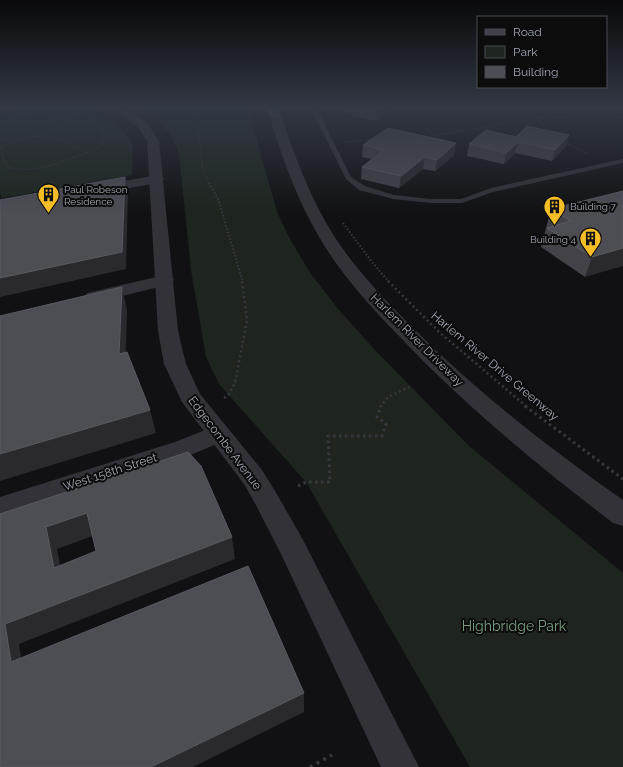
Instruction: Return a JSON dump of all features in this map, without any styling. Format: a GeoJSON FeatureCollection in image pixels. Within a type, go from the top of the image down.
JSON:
{"type":"FeatureCollection","features":[{"type":"Feature","properties":{"kind":"street","name":"Edgecombe Avenue"},"geometry":{"type":"LineString","coordinates":[[153,143],[168,331],[176,364],[190,397],[253,477],[266,499],[292,547],[400,767]]}},
{"type":"Feature","properties":{"kind":"street","name":"Harlem River Driveway"},"geometry":{"type":"LineString","coordinates":[[285,143],[303,193],[313,213],[335,249],[370,293],[415,342],[486,407],[541,453],[623,514]]}},
{"type":"Feature","properties":{"kind":"street"},"geometry":{"type":"LineString","coordinates":[[86,192],[157,179]]}},
{"type":"Feature","properties":{"kind":"street"},"geometry":{"type":"LineString","coordinates":[[77,300],[165,280]]}},
{"type":"Feature","properties":{"kind":"street","name":"West 158th Street"},"geometry":{"type":"LineString","coordinates":[[0,508],[184,448],[218,434]]}},
{"type":"Feature","properties":{"kind":"lane"},"geometry":{"type":"LineString","coordinates":[[331,143],[348,178],[362,188],[393,198],[421,201],[450,202],[467,200],[491,190],[623,161]]}},
{"type":"Feature","properties":{"kind":"path"},"geometry":{"type":"LineString","coordinates":[[10,143],[0,147],[6,166],[17,170],[26,170],[87,153],[104,145],[105,143]]}},
{"type":"Feature","properties":{"kind":"path"},"geometry":{"type":"LineString","coordinates":[[67,143],[87,153]]}},
{"type":"Feature","properties":{"kind":"path"},"geometry":{"type":"LineString","coordinates":[[200,143],[202,165],[206,179],[218,199],[243,284],[247,320],[235,383],[229,394],[224,398]]}},
{"type":"Feature","properties":{"kind":"path"},"geometry":{"type":"LineString","coordinates":[[564,143],[609,164]]}},
{"type":"Feature","properties":{"kind":"path","name":"Harlem River Drive Greenway"},"geometry":{"type":"LineString","coordinates":[[340,218],[375,266],[442,336],[525,406],[591,457],[623,479]]}},
{"type":"Feature","properties":{"kind":"path"},"geometry":{"type":"LineString","coordinates":[[298,486],[306,482],[330,482],[328,436],[382,436],[386,424],[377,417],[381,404],[387,397],[409,387]]}},
{"type":"Feature","properties":{"kind":"path"},"geometry":{"type":"LineString","coordinates":[[310,767],[332,755]]}},
{"type":"Feature","properties":{"kind":"green space"},"geometry":{"type":"Polygon","coordinates":[[[0,143],[131,143],[133,147],[132,175],[2,198],[0,192],[0,143]]]}},
{"type":"Feature","properties":{"kind":"green space","name":"Highbridge Park"},"geometry":{"type":"Polygon","coordinates":[[[175,143],[258,143],[277,212],[291,241],[311,274],[339,310],[376,351],[468,445],[623,573],[623,767],[470,767],[306,482],[219,384],[206,357],[191,270],[179,154],[175,143]]]}},
{"type":"Feature","properties":{"kind":"building"},"geometry":{"type":"Polygon","coordinates":[[[366,143],[456,143],[437,160],[425,157],[401,176],[362,167],[384,150],[363,145],[366,143]]]}},
{"type":"Feature","properties":{"kind":"building"},"geometry":{"type":"Polygon","coordinates":[[[470,143],[517,143],[506,153],[469,144],[470,143]]]}},
{"type":"Feature","properties":{"kind":"building"},"geometry":{"type":"Polygon","coordinates":[[[522,143],[562,143],[555,150],[522,143]]]}},
{"type":"Feature","properties":{"kind":"building"},"geometry":{"type":"Polygon","coordinates":[[[125,177],[122,252],[0,278],[0,200],[125,177]]]}},
{"type":"Feature","properties":{"kind":"building"},"geometry":{"type":"Polygon","coordinates":[[[623,191],[623,248],[592,257],[547,228],[571,221],[551,209],[623,191]]]}},
{"type":"Feature","properties":{"kind":"building"},"geometry":{"type":"Polygon","coordinates":[[[122,287],[119,354],[127,352],[150,410],[0,454],[0,316],[122,287]]]}},
{"type":"Feature","properties":{"kind":"building"},"geometry":{"type":"Polygon","coordinates":[[[188,452],[201,466],[232,537],[5,624],[11,662],[248,566],[304,693],[151,767],[0,767],[0,514],[188,452]],[[87,513],[46,527],[54,568],[96,551],[87,513]]]}},
{"type":"Feature","properties":{"kind":"place","name":"Paul Robeson Residence"},"geometry":{"type":"Point","coordinates":[49,214]}},
{"type":"Feature","properties":{"kind":"place","name":"Building 7"},"geometry":{"type":"Point","coordinates":[554,226]}},
{"type":"Feature","properties":{"kind":"place","name":"Building 4"},"geometry":{"type":"Point","coordinates":[591,258]}}]}
